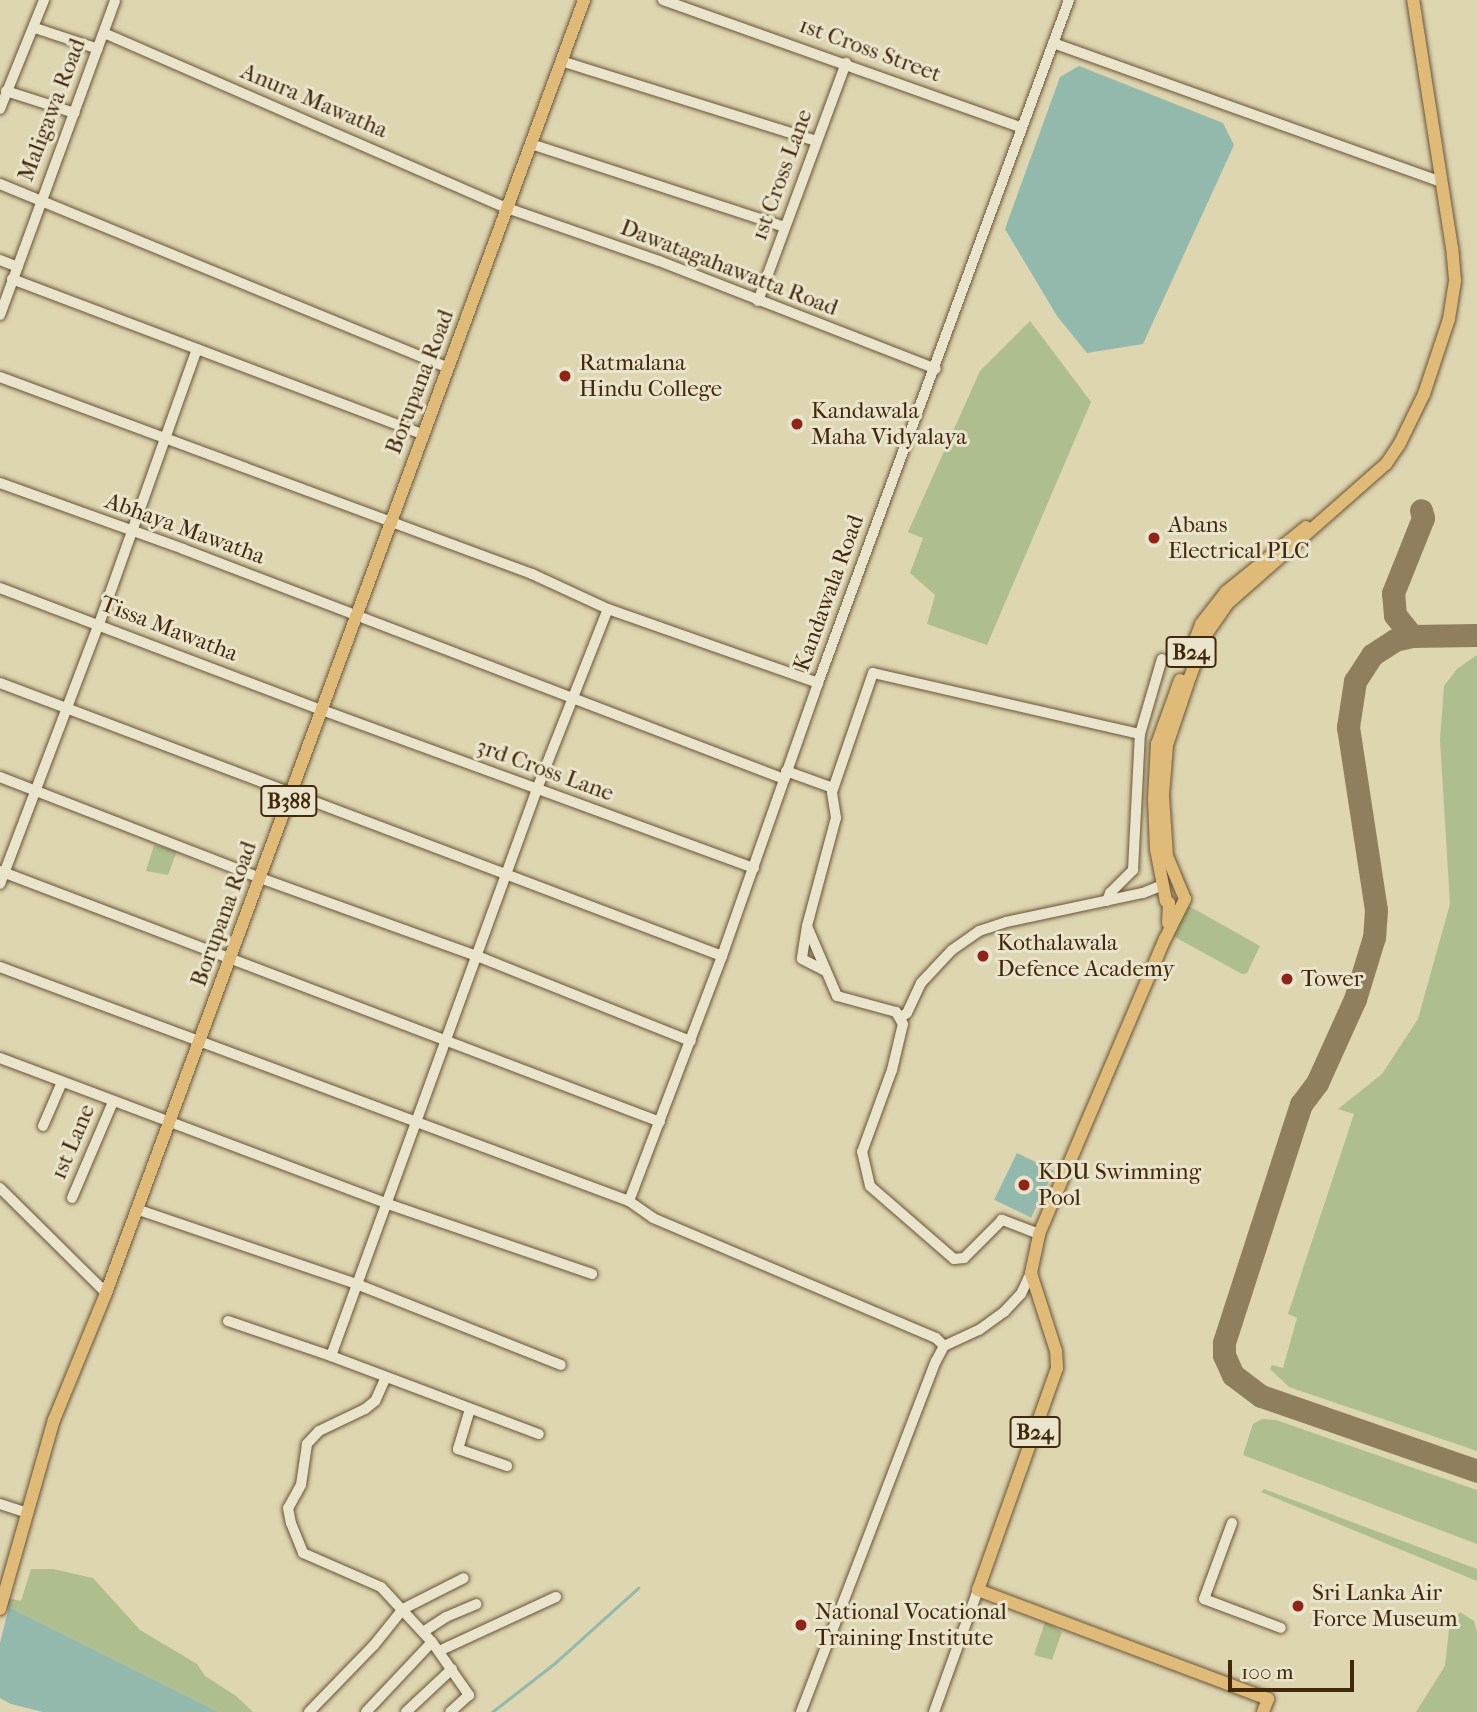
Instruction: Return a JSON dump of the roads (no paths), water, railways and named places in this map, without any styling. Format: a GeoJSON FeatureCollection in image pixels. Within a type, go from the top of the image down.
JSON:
{"type":"FeatureCollection","features":[{"type":"Feature","properties":{"kind":"main road","name":"Borupana Road"},"geometry":{"type":"LineString","coordinates":[[1,1606],[54,1420],[106,1293],[167,1123],[231,959],[422,434],[584,0]]}},
{"type":"Feature","properties":{"kind":"main road","name":"B24"},"geometry":{"type":"LineString","coordinates":[[1167,880],[1185,899],[1172,903],[1167,880],[1164,764],[1167,744],[1207,633],[1227,604],[1386,464],[1399,445],[1424,394],[1449,319],[1455,280],[1413,0]]}},
{"type":"Feature","properties":{"kind":"main road"},"geometry":{"type":"LineString","coordinates":[[1031,1273],[1040,1234],[1165,939],[1172,903]]}},
{"type":"Feature","properties":{"kind":"main road","name":"B24"},"geometry":{"type":"LineString","coordinates":[[978,1590],[1057,1368],[1056,1351],[1031,1273]]}},
{"type":"Feature","properties":{"kind":"main road"},"geometry":{"type":"LineString","coordinates":[[978,1590],[1268,1699],[1263,1712]]}},
{"type":"Feature","properties":{"kind":"street"},"geometry":{"type":"LineString","coordinates":[[0,109],[44,0]]}},
{"type":"Feature","properties":{"kind":"street","name":"Maligawa Road"},"geometry":{"type":"LineString","coordinates":[[0,315],[115,0]]}},
{"type":"Feature","properties":{"kind":"street","name":"1st Cross Street"},"geometry":{"type":"LineString","coordinates":[[663,0],[1023,128]]}},
{"type":"Feature","properties":{"kind":"street","name":"Kandawala Road"},"geometry":{"type":"LineString","coordinates":[[629,1201],[691,1041],[818,683],[936,369],[1069,0]]}},
{"type":"Feature","properties":{"kind":"street"},"geometry":{"type":"LineString","coordinates":[[34,28],[98,49]]}},
{"type":"Feature","properties":{"kind":"street","name":"Anura Mawatha"},"geometry":{"type":"LineString","coordinates":[[104,33],[507,208]]}},
{"type":"Feature","properties":{"kind":"street"},"geometry":{"type":"LineString","coordinates":[[1053,43],[1441,182]]}},
{"type":"Feature","properties":{"kind":"street"},"geometry":{"type":"LineString","coordinates":[[561,61],[817,141]]}},
{"type":"Feature","properties":{"kind":"street","name":"1st Cross Lane"},"geometry":{"type":"LineString","coordinates":[[758,301],[846,63]]}},
{"type":"Feature","properties":{"kind":"street"},"geometry":{"type":"LineString","coordinates":[[6,91],[75,113]]}},
{"type":"Feature","properties":{"kind":"street"},"geometry":{"type":"LineString","coordinates":[[531,144],[785,227]]}},
{"type":"Feature","properties":{"kind":"street"},"geometry":{"type":"LineString","coordinates":[[0,184],[448,368]]}},
{"type":"Feature","properties":{"kind":"street","name":"Dawatagahawatta Road"},"geometry":{"type":"LineString","coordinates":[[507,208],[659,261],[936,369]]}},
{"type":"Feature","properties":{"kind":"street"},"geometry":{"type":"LineString","coordinates":[[0,260],[18,267]]}},
{"type":"Feature","properties":{"kind":"street"},"geometry":{"type":"LineString","coordinates":[[12,279],[422,434]]}},
{"type":"Feature","properties":{"kind":"street"},"geometry":{"type":"LineString","coordinates":[[197,349],[99,624],[1,876],[231,959],[660,1122]]}},
{"type":"Feature","properties":{"kind":"street"},"geometry":{"type":"LineString","coordinates":[[0,377],[532,574],[608,608],[818,683]]}},
{"type":"Feature","properties":{"kind":"street","name":"Abhaya Mawatha"},"geometry":{"type":"LineString","coordinates":[[0,483],[574,700],[785,775],[833,788]]}},
{"type":"Feature","properties":{"kind":"street","name":"Tissa Mawatha"},"geometry":{"type":"LineString","coordinates":[[0,588],[321,710]]}},
{"type":"Feature","properties":{"kind":"street"},"geometry":{"type":"LineString","coordinates":[[331,1356],[359,1285],[445,1039],[508,876],[537,789],[608,608]]}},
{"type":"Feature","properties":{"kind":"street"},"geometry":{"type":"LineString","coordinates":[[1108,901],[1110,893],[1133,870],[1140,734],[1162,659]]}},
{"type":"Feature","properties":{"kind":"street"},"geometry":{"type":"LineString","coordinates":[[826,971],[802,959],[807,926],[836,818],[831,796],[833,788],[873,673],[1140,734]]}},
{"type":"Feature","properties":{"kind":"street"},"geometry":{"type":"LineString","coordinates":[[0,683],[722,956]]}},
{"type":"Feature","properties":{"kind":"street","name":"3rd Cross Lane"},"geometry":{"type":"LineString","coordinates":[[321,710],[754,868]]}},
{"type":"Feature","properties":{"kind":"street"},"geometry":{"type":"LineString","coordinates":[[0,777],[261,878],[477,956],[691,1041]]}},
{"type":"Feature","properties":{"kind":"street"},"geometry":{"type":"LineString","coordinates":[[901,1017],[907,1013],[921,983],[965,939],[991,926],[1143,893],[1167,880]]}},
{"type":"Feature","properties":{"kind":"street"},"geometry":{"type":"LineString","coordinates":[[1143,893],[1172,903]]}},
{"type":"Feature","properties":{"kind":"street"},"geometry":{"type":"LineString","coordinates":[[807,926],[837,996],[892,1010],[901,1017],[903,1032],[862,1152],[870,1186],[954,1259],[964,1258],[1002,1220],[1040,1234]]}},
{"type":"Feature","properties":{"kind":"street"},"geometry":{"type":"LineString","coordinates":[[0,967],[198,1043],[629,1201],[653,1218],[936,1338],[944,1346]]}},
{"type":"Feature","properties":{"kind":"street"},"geometry":{"type":"LineString","coordinates":[[0,1058],[167,1123],[386,1203],[592,1274]]}},
{"type":"Feature","properties":{"kind":"street"},"geometry":{"type":"LineString","coordinates":[[43,1126],[62,1082]]}},
{"type":"Feature","properties":{"kind":"street","name":"1st Lane"},"geometry":{"type":"LineString","coordinates":[[72,1198],[113,1102]]}},
{"type":"Feature","properties":{"kind":"street"},"geometry":{"type":"LineString","coordinates":[[0,1188],[106,1293]]}},
{"type":"Feature","properties":{"kind":"street"},"geometry":{"type":"LineString","coordinates":[[136,1209],[359,1285],[561,1365]]}},
{"type":"Feature","properties":{"kind":"street"},"geometry":{"type":"LineString","coordinates":[[801,1712],[944,1346],[979,1330],[1004,1312],[1021,1294],[1031,1273]]}},
{"type":"Feature","properties":{"kind":"street"},"geometry":{"type":"LineString","coordinates":[[228,1321],[331,1356],[386,1379],[539,1434]]}},
{"type":"Feature","properties":{"kind":"street"},"geometry":{"type":"LineString","coordinates":[[386,1379],[375,1401],[365,1409],[319,1430],[310,1439],[298,1495],[288,1508],[303,1553],[381,1587],[435,1646],[469,1695],[450,1712]]}},
{"type":"Feature","properties":{"kind":"street"},"geometry":{"type":"LineString","coordinates":[[470,1409],[459,1450],[507,1466]]}},
{"type":"Feature","properties":{"kind":"street"},"geometry":{"type":"LineString","coordinates":[[0,1504],[28,1513]]}},
{"type":"Feature","properties":{"kind":"street"},"geometry":{"type":"LineString","coordinates":[[1232,1523],[1204,1599],[1281,1628]]}},
{"type":"Feature","properties":{"kind":"street"},"geometry":{"type":"LineString","coordinates":[[309,1712],[374,1645],[403,1609],[464,1578]]}},
{"type":"Feature","properties":{"kind":"street"},"geometry":{"type":"LineString","coordinates":[[934,1712],[978,1590]]}},
{"type":"Feature","properties":{"kind":"street"},"geometry":{"type":"LineString","coordinates":[[366,1712],[435,1646],[556,1597]]}},
{"type":"Feature","properties":{"kind":"street"},"geometry":{"type":"LineString","coordinates":[[423,1632],[446,1617],[476,1604]]}},
{"type":"Feature","properties":{"kind":"street"},"geometry":{"type":"LineString","coordinates":[[406,1712],[452,1669]]}},
{"type":"Feature","properties":{"kind":"water"},"geometry":{"type":"Polygon","coordinates":[[[1079,66],[1223,123],[1234,145],[1143,344],[1087,353],[1057,316],[1005,229],[1060,77],[1079,66]]]}},
{"type":"Feature","properties":{"kind":"water","name":"KDU Swimming Pool"},"geometry":{"type":"Polygon","coordinates":[[[1017,1153],[1054,1171],[1031,1218],[994,1200],[1017,1153]]]}},
{"type":"Feature","properties":{"kind":"water"},"geometry":{"type":"Polygon","coordinates":[[[9,1607],[219,1712],[43,1712],[11,1704],[0,1698],[0,1643],[9,1607]]]}},
{"type":"Feature","properties":{"kind":"waterway"},"geometry":{"type":"LineString","coordinates":[[492,1712],[555,1663],[638,1588]]}},
{"type":"Feature","properties":{"kind":"place","name":"Ratmalana Hindu College"},"geometry":{"type":"Point","coordinates":[565,376]}},
{"type":"Feature","properties":{"kind":"place","name":"Kandawala Maha Vidyalaya"},"geometry":{"type":"Point","coordinates":[797,424]}},
{"type":"Feature","properties":{"kind":"place","name":"Abans Electrical PLC"},"geometry":{"type":"Point","coordinates":[1154,538]}},
{"type":"Feature","properties":{"kind":"place","name":"Kothalawala Defence Academy"},"geometry":{"type":"Point","coordinates":[983,956]}},
{"type":"Feature","properties":{"kind":"place","name":"Tower"},"geometry":{"type":"Point","coordinates":[1287,979]}},
{"type":"Feature","properties":{"kind":"place","name":"KDU Swimming Pool"},"geometry":{"type":"Point","coordinates":[1024,1185]}},
{"type":"Feature","properties":{"kind":"place","name":"Sri Lanka Air Force Museum"},"geometry":{"type":"Point","coordinates":[1298,1606]}},
{"type":"Feature","properties":{"kind":"place","name":"National Vocational Training Institute"},"geometry":{"type":"Point","coordinates":[801,1625]}}]}
